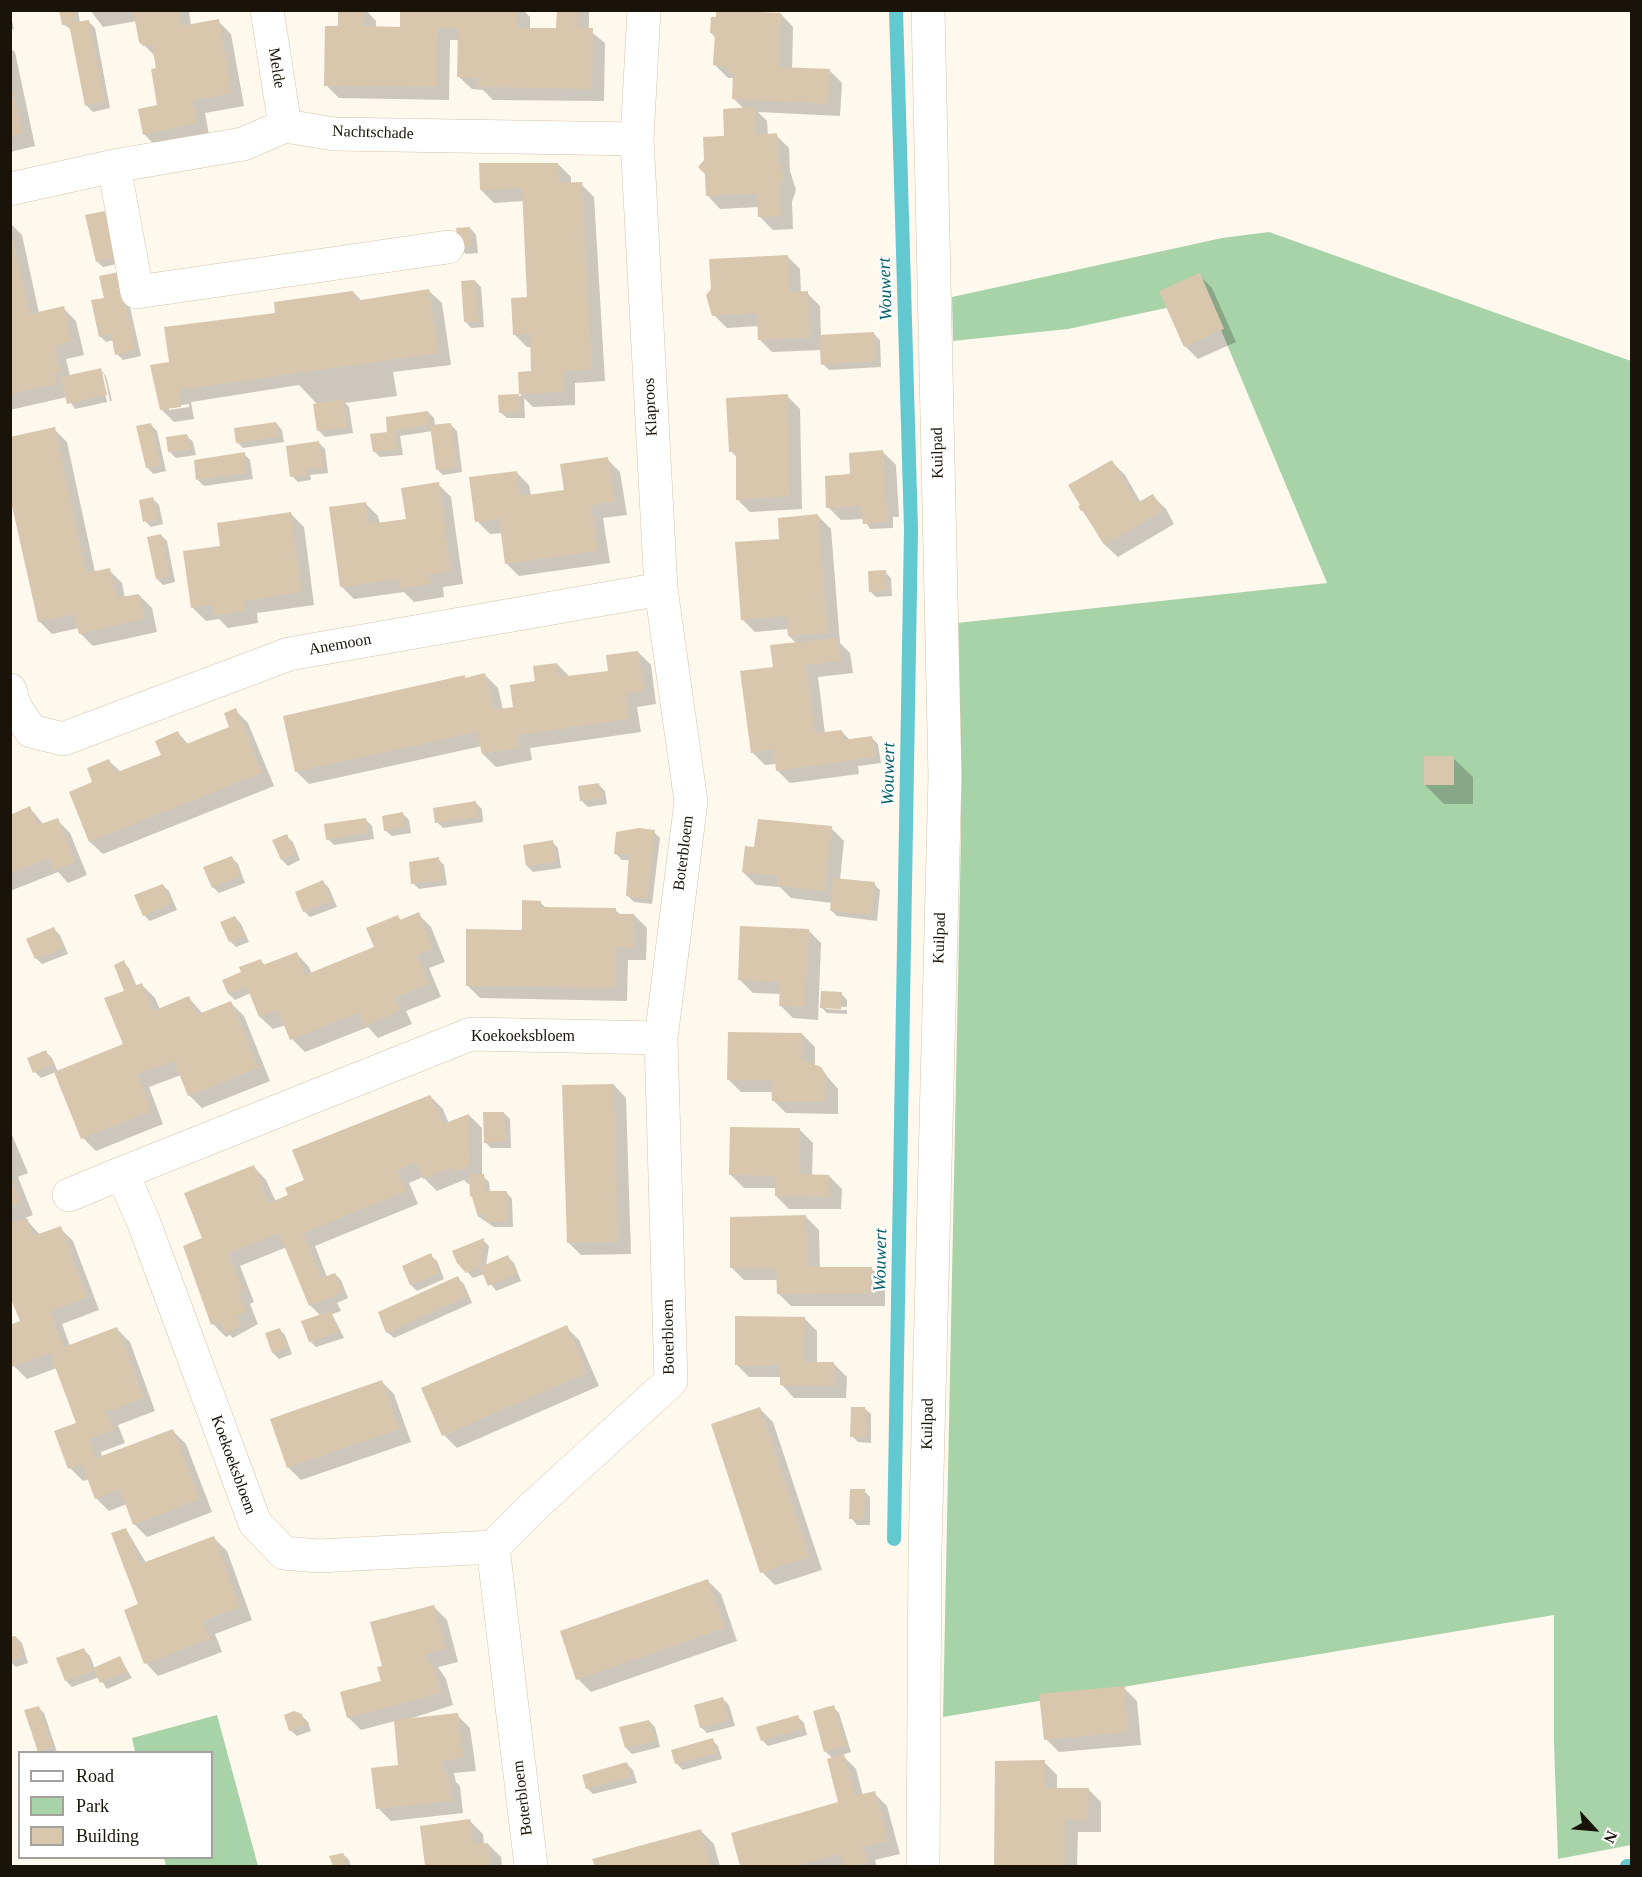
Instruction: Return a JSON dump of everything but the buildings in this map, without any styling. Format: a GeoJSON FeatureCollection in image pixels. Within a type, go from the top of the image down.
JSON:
{"type":"FeatureCollection","features":[{"type":"Feature","properties":{"kind":"street","name":"Melde"},"geometry":{"type":"LineString","coordinates":[[267,10],[285,126]]}},
{"type":"Feature","properties":{"kind":"street","name":"Klaproos"},"geometry":{"type":"LineString","coordinates":[[644,10],[637,139],[661,589],[691,802]]}},
{"type":"Feature","properties":{"kind":"street","name":"Kuilpad"},"geometry":{"type":"LineString","coordinates":[[923,1866],[925,1551],[945,776],[928,10]]}},
{"type":"Feature","properties":{"kind":"street","name":"Nachtschade"},"geometry":{"type":"LineString","coordinates":[[285,126],[334,134],[637,139]]}},
{"type":"Feature","properties":{"kind":"street"},"geometry":{"type":"LineString","coordinates":[[10,189],[114,166],[243,144],[285,126]]}},
{"type":"Feature","properties":{"kind":"street"},"geometry":{"type":"LineString","coordinates":[[114,166],[137,292],[448,247]]}},
{"type":"Feature","properties":{"kind":"street","name":"Anemoon"},"geometry":{"type":"LineString","coordinates":[[10,690],[21,739],[63,739],[288,654],[661,589]]}},
{"type":"Feature","properties":{"kind":"street","name":"Boterbloem"},"geometry":{"type":"LineString","coordinates":[[531,1866],[493,1547],[534,1506],[671,1381],[661,1038],[691,802]]}},
{"type":"Feature","properties":{"kind":"street","name":"Koekoeksbloem"},"geometry":{"type":"LineString","coordinates":[[69,1195],[471,1034],[661,1038]]}},
{"type":"Feature","properties":{"kind":"street","name":"Koekoeksbloem"},"geometry":{"type":"LineString","coordinates":[[122,1173],[144,1223],[255,1523],[285,1553],[318,1556],[493,1547]]}},
{"type":"Feature","properties":{"kind":"green space"},"geometry":{"type":"Polygon","coordinates":[[[1269,232],[1631,361],[1631,1845],[1558,1859],[1554,1743],[1554,1615],[943,1717],[961,834],[957,623],[1327,583],[1208,299],[1068,329],[953,341],[952,297],[1222,238],[1269,232]]]}},
{"type":"Feature","properties":{"kind":"green space"},"geometry":{"type":"Polygon","coordinates":[[[217,1715],[258,1866],[166,1866],[164,1859],[213,1859],[213,1751],[135,1751],[132,1738],[217,1715]]]}},
{"type":"Feature","properties":{"kind":"waterway","name":"Wouwert"},"geometry":{"type":"LineString","coordinates":[[894,1539],[911,529],[896,10]]}},
{"type":"Feature","properties":{"kind":"waterway","name":"Wouwert"},"geometry":{"type":"LineString","coordinates":[[1627,1866],[1632,1866]]}}]}
